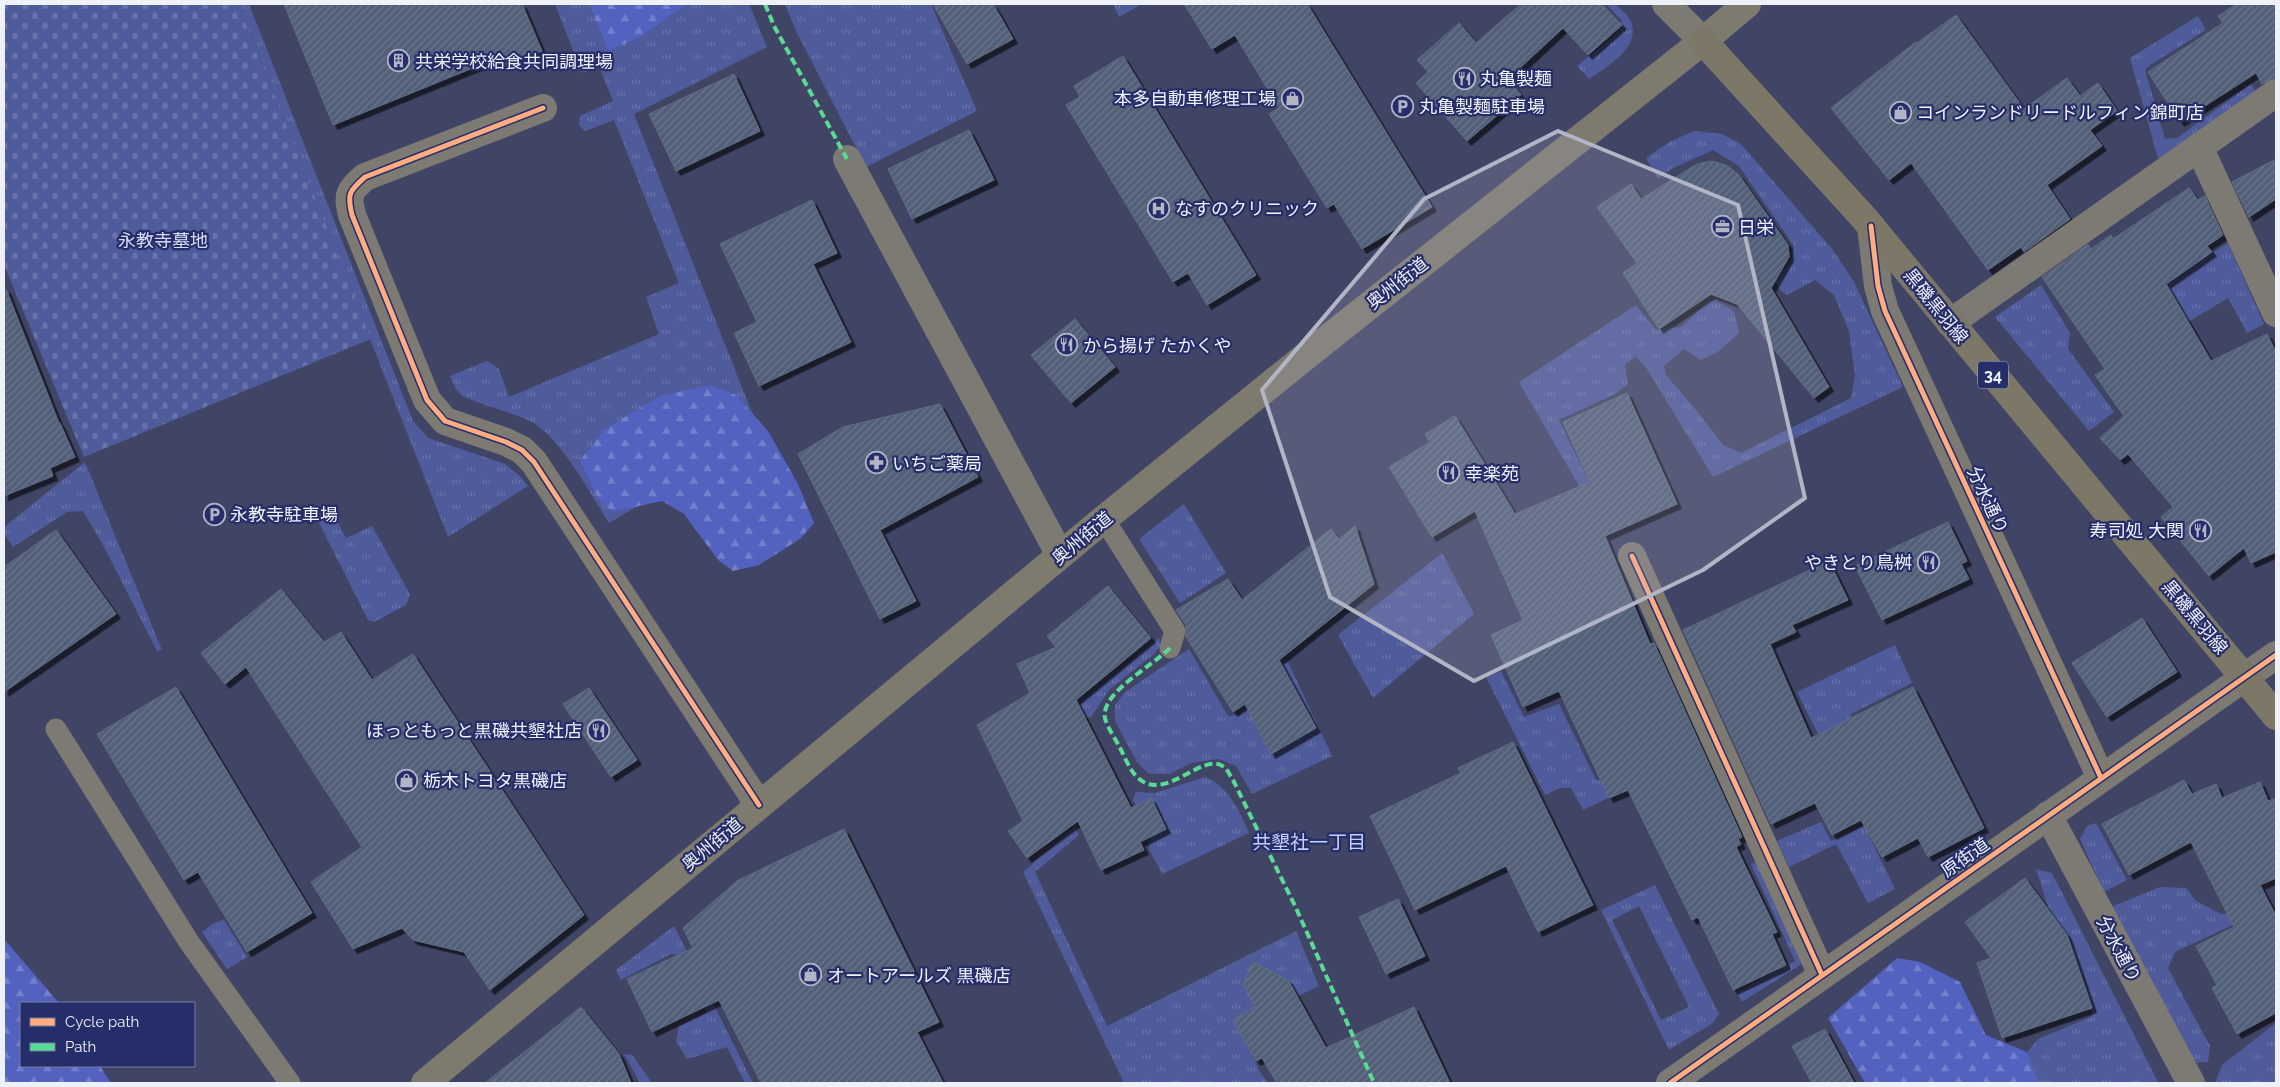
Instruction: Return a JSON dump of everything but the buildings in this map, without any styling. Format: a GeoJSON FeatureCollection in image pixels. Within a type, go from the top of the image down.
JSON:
{"type":"FeatureCollection","features":[{"type":"Feature","properties":{"kind":"main road","name":"奥州街道"},"geometry":{"type":"LineString","coordinates":[[434,1080],[759,805],[1060,555],[1324,341],[1703,41],[1747,4]]}},
{"type":"Feature","properties":{"kind":"main road","name":"黒磯黒羽線"},"geometry":{"type":"LineString","coordinates":[[1703,41],[1871,226],[2276,716]]}},
{"type":"Feature","properties":{"kind":"street"},"geometry":{"type":"LineString","coordinates":[[1666,4],[1703,41]]}},
{"type":"Feature","properties":{"kind":"street"},"geometry":{"type":"LineString","coordinates":[[1950,323],[2276,93]]}},
{"type":"Feature","properties":{"kind":"street"},"geometry":{"type":"LineString","coordinates":[[543,108],[365,177],[353,188],[348,198],[352,215],[427,400],[434,411],[445,421],[522,450],[534,462],[759,805]]}},
{"type":"Feature","properties":{"kind":"street"},"geometry":{"type":"LineString","coordinates":[[2199,147],[2276,313]]}},
{"type":"Feature","properties":{"kind":"street"},"geometry":{"type":"LineString","coordinates":[[847,159],[1060,555]]}},
{"type":"Feature","properties":{"kind":"street","name":"分水通り"},"geometry":{"type":"LineString","coordinates":[[1871,226],[1878,286],[1885,311],[2101,778]]}},
{"type":"Feature","properties":{"kind":"street"},"geometry":{"type":"LineString","coordinates":[[1632,556],[1822,975]]}},
{"type":"Feature","properties":{"kind":"street","name":"原街道"},"geometry":{"type":"LineString","coordinates":[[1670,1083],[2276,655]]}},
{"type":"Feature","properties":{"kind":"street","name":"分水通り"},"geometry":{"type":"LineString","coordinates":[[2048,815],[2191,1083]]}},
{"type":"Feature","properties":{"kind":"lane"},"geometry":{"type":"LineString","coordinates":[[1104,519],[1174,631],[1170,648]]}},
{"type":"Feature","properties":{"kind":"lane"},"geometry":{"type":"LineString","coordinates":[[56,729],[189,942],[290,1083]]}},
{"type":"Feature","properties":{"kind":"highlighted area"},"geometry":{"type":"Polygon","coordinates":[[[1558,131],[1738,205],[1805,498],[1703,570],[1474,681],[1330,597],[1262,390],[1424,199],[1558,131]]]}},
{"type":"Feature","properties":{"kind":"green space","name":"永教寺墓地"},"geometry":{"type":"Polygon","coordinates":[[[4,4],[238,4],[371,339],[84,457],[4,265],[4,4]]]}},
{"type":"Feature","properties":{"kind":"green space"},"geometry":{"type":"Polygon","coordinates":[[[238,4],[249,4],[413,421],[428,438],[505,464],[521,477],[528,486],[448,537],[238,4]]]}},
{"type":"Feature","properties":{"kind":"green space"},"geometry":{"type":"Polygon","coordinates":[[[555,4],[589,4],[608,51],[641,37],[687,4],[749,4],[767,47],[634,114],[760,433],[609,523],[574,467],[552,439],[541,429],[522,417],[462,396],[456,389],[450,376],[487,361],[499,369],[509,397],[659,334],[646,297],[679,283],[614,120],[585,131],[581,128],[580,116],[613,101],[599,66],[582,73],[555,4]]]}},
{"type":"Feature","properties":{"kind":"green space"},"geometry":{"type":"Polygon","coordinates":[[[589,4],[687,4],[641,37],[608,51],[589,4]]]}},
{"type":"Feature","properties":{"kind":"green space"},"geometry":{"type":"Polygon","coordinates":[[[785,4],[931,4],[977,111],[866,167],[797,33],[785,4]]]}},
{"type":"Feature","properties":{"kind":"green space"},"geometry":{"type":"Polygon","coordinates":[[[1113,4],[1142,4],[1119,17],[1113,4]]]}},
{"type":"Feature","properties":{"kind":"green space"},"geometry":{"type":"Polygon","coordinates":[[[1606,4],[1615,4],[1628,16],[1633,28],[1632,37],[1628,46],[1614,62],[1589,79],[1577,66],[1618,32],[1622,21],[1606,4]]]}},
{"type":"Feature","properties":{"kind":"green space"},"geometry":{"type":"Polygon","coordinates":[[[2198,16],[2206,30],[2145,70],[2165,139],[2177,138],[2251,84],[2256,93],[2159,162],[2130,58],[2198,16]]]}},
{"type":"Feature","properties":{"kind":"green space"},"geometry":{"type":"Polygon","coordinates":[[[1695,131],[1722,134],[1741,144],[1833,250],[1854,282],[1903,387],[1713,477],[1647,369],[1636,357],[1625,364],[1628,384],[1615,394],[1559,420],[1614,533],[1607,534],[1519,382],[1636,305],[1656,330],[1681,327],[1709,301],[1716,301],[1734,311],[1739,333],[1719,351],[1701,360],[1684,349],[1664,366],[1666,375],[1723,445],[1741,453],[1851,398],[1855,375],[1849,331],[1834,295],[1815,280],[1787,295],[1781,291],[1775,282],[1791,260],[1794,246],[1739,166],[1713,150],[1673,168],[1658,179],[1646,158],[1671,141],[1695,131]]]}},
{"type":"Feature","properties":{"kind":"green space"},"geometry":{"type":"Polygon","coordinates":[[[2228,243],[2264,324],[2247,333],[2228,298],[2178,328],[2154,291],[2228,243]]]}},
{"type":"Feature","properties":{"kind":"green space"},"geometry":{"type":"Polygon","coordinates":[[[2041,285],[2070,333],[2068,349],[2114,412],[2089,431],[1995,317],[2041,285]]]}},
{"type":"Feature","properties":{"kind":"green space"},"geometry":{"type":"Polygon","coordinates":[[[710,385],[736,395],[768,431],[798,484],[814,523],[800,539],[759,565],[733,571],[718,560],[684,514],[662,501],[612,512],[598,499],[580,460],[605,429],[660,396],[710,385]]]}},
{"type":"Feature","properties":{"kind":"green space"},"geometry":{"type":"Polygon","coordinates":[[[85,462],[162,650],[157,651],[102,543],[83,511],[67,512],[13,547],[4,534],[4,527],[85,462]]]}},
{"type":"Feature","properties":{"kind":"green space"},"geometry":{"type":"Polygon","coordinates":[[[1184,504],[1226,573],[1180,603],[1139,539],[1184,504]]]}},
{"type":"Feature","properties":{"kind":"green space"},"geometry":{"type":"Polygon","coordinates":[[[331,510],[346,538],[372,526],[410,594],[406,605],[374,622],[368,620],[319,523],[320,515],[331,510]]]}},
{"type":"Feature","properties":{"kind":"green space"},"geometry":{"type":"Polygon","coordinates":[[[1442,553],[1474,614],[1373,698],[1338,635],[1442,553]]]}},
{"type":"Feature","properties":{"kind":"green space"},"geometry":{"type":"Polygon","coordinates":[[[1159,638],[1161,645],[1154,654],[1110,689],[1091,717],[1050,728],[1159,638]]]}},
{"type":"Feature","properties":{"kind":"green space"},"geometry":{"type":"Polygon","coordinates":[[[1895,645],[1912,683],[1851,714],[1850,722],[1878,828],[1868,834],[1895,889],[1868,903],[1836,844],[1789,867],[1777,841],[1821,822],[1831,841],[1864,826],[1797,692],[1895,645]]]}},
{"type":"Feature","properties":{"kind":"green space"},"geometry":{"type":"Polygon","coordinates":[[[1189,649],[1228,716],[1238,715],[1273,691],[1270,669],[1288,662],[1332,756],[1252,794],[1236,766],[1219,759],[1191,763],[1170,774],[1149,774],[1137,762],[1115,721],[1115,705],[1125,692],[1189,649]]]}},
{"type":"Feature","properties":{"kind":"green space"},"geometry":{"type":"Polygon","coordinates":[[[1501,671],[1524,717],[1559,704],[1596,780],[1607,781],[1668,680],[1672,678],[1704,753],[1583,810],[1571,788],[1560,788],[1545,795],[1486,677],[1501,671]]]}},
{"type":"Feature","properties":{"kind":"green space"},"geometry":{"type":"Polygon","coordinates":[[[1205,777],[1220,786],[1227,793],[1242,816],[1249,833],[1162,874],[1149,849],[1150,827],[1133,800],[1136,792],[1155,793],[1205,777]]]}},
{"type":"Feature","properties":{"kind":"green space"},"geometry":{"type":"Polygon","coordinates":[[[2096,823],[2127,880],[2104,892],[2080,839],[2087,826],[2096,823]]]}},
{"type":"Feature","properties":{"kind":"green space"},"geometry":{"type":"Polygon","coordinates":[[[1075,827],[1079,835],[1035,872],[1107,1026],[1296,931],[1319,986],[1238,1025],[1260,1072],[1268,1083],[1124,1083],[1023,872],[1075,827]]]}},
{"type":"Feature","properties":{"kind":"green space"},"geometry":{"type":"Polygon","coordinates":[[[1756,862],[1803,963],[1742,1002],[1737,992],[1795,961],[1751,864],[1756,862]]]}},
{"type":"Feature","properties":{"kind":"green space"},"geometry":{"type":"Polygon","coordinates":[[[2036,869],[2052,873],[2158,1082],[2039,1083],[2027,1052],[2038,1039],[2093,1016],[2053,922],[2036,869]]]}},
{"type":"Feature","properties":{"kind":"green space"},"geometry":{"type":"Polygon","coordinates":[[[1655,885],[1719,1014],[1713,1023],[1669,1050],[1601,910],[1655,885]],[[1639,906],[1612,920],[1661,1020],[1689,1007],[1639,906]]]}},
{"type":"Feature","properties":{"kind":"green space"},"geometry":{"type":"Polygon","coordinates":[[[2160,887],[2186,888],[2196,901],[2221,914],[2240,912],[2237,923],[2175,952],[2168,968],[2210,1046],[2208,1062],[2191,1063],[2111,907],[2160,887]]]}},
{"type":"Feature","properties":{"kind":"green space"},"geometry":{"type":"Polygon","coordinates":[[[224,920],[247,957],[227,969],[202,932],[214,923],[224,920]]]}},
{"type":"Feature","properties":{"kind":"green space"},"geometry":{"type":"Polygon","coordinates":[[[674,926],[753,1083],[745,1083],[727,1047],[687,1059],[676,1041],[679,1026],[706,1013],[706,1006],[684,955],[671,954],[621,980],[616,970],[674,926]]]}},
{"type":"Feature","properties":{"kind":"green space"},"geometry":{"type":"Polygon","coordinates":[[[4,939],[58,1002],[20,1002],[20,1067],[101,1067],[111,1083],[4,1083],[4,939]]]}},
{"type":"Feature","properties":{"kind":"green space"},"geometry":{"type":"Polygon","coordinates":[[[1897,958],[1920,962],[1960,982],[1986,1035],[2027,1052],[2039,1083],[1865,1083],[1828,1018],[1897,958]]]}},
{"type":"Feature","properties":{"kind":"green space"},"geometry":{"type":"Polygon","coordinates":[[[2276,1023],[2276,1083],[2215,1083],[2222,1065],[2276,1023]]]}},
{"type":"Feature","properties":{"kind":"green space"},"geometry":{"type":"Polygon","coordinates":[[[624,1054],[632,1055],[652,1083],[640,1083],[624,1054]]]}},
{"type":"Feature","properties":{"kind":"marked path"},"geometry":{"type":"LineString","coordinates":[[765,4],[774,26],[847,159]]}},
{"type":"Feature","properties":{"kind":"marked path"},"geometry":{"type":"LineString","coordinates":[[1170,648],[1119,689],[1106,709],[1105,718],[1107,725],[1131,770],[1147,784],[1158,785],[1170,782],[1205,765],[1215,764],[1227,770],[1296,908],[1374,1083]]}},
{"type":"Feature","properties":{"kind":"cycle path"},"geometry":{"type":"LineString","coordinates":[[543,108],[365,177],[351,193],[352,215],[427,400],[445,421],[506,442],[522,450],[534,462],[759,805]]}},
{"type":"Feature","properties":{"kind":"cycle path"},"geometry":{"type":"LineString","coordinates":[[1871,226],[1878,286],[1885,311],[2101,778]]}},
{"type":"Feature","properties":{"kind":"cycle path"},"geometry":{"type":"LineString","coordinates":[[1632,556],[1822,975]]}},
{"type":"Feature","properties":{"kind":"cycle path"},"geometry":{"type":"LineString","coordinates":[[1670,1083],[2276,655]]}},
{"type":"Feature","properties":{"kind":"place","name":"共栄学校給食共同調理場"},"geometry":{"type":"Point","coordinates":[399,61]}},
{"type":"Feature","properties":{"kind":"place","name":"丸亀製麺"},"geometry":{"type":"Point","coordinates":[1464,78]}},
{"type":"Feature","properties":{"kind":"place","name":"本多自動車修理工場"},"geometry":{"type":"Point","coordinates":[1292,98]}},
{"type":"Feature","properties":{"kind":"place","name":"丸亀製麺駐車場"},"geometry":{"type":"Point","coordinates":[1403,106]}},
{"type":"Feature","properties":{"kind":"place","name":"コインランドリードルフィン錦町店"},"geometry":{"type":"Point","coordinates":[1900,112]}},
{"type":"Feature","properties":{"kind":"place","name":"なすのクリニック"},"geometry":{"type":"Point","coordinates":[1159,208]}},
{"type":"Feature","properties":{"kind":"place","name":"日栄"},"geometry":{"type":"Point","coordinates":[1722,227]}},
{"type":"Feature","properties":{"kind":"place","name":"から揚げ たかくや"},"geometry":{"type":"Point","coordinates":[1067,345]}},
{"type":"Feature","properties":{"kind":"place","name":"いちご薬局"},"geometry":{"type":"Point","coordinates":[876,463]}},
{"type":"Feature","properties":{"kind":"place","name":"幸楽苑"},"geometry":{"type":"Point","coordinates":[1449,473]}},
{"type":"Feature","properties":{"kind":"place","name":"永教寺駐車場"},"geometry":{"type":"Point","coordinates":[214,514]}},
{"type":"Feature","properties":{"kind":"place","name":"寿司処 大関"},"geometry":{"type":"Point","coordinates":[2200,530]}},
{"type":"Feature","properties":{"kind":"place","name":"やきとり鳥桝"},"geometry":{"type":"Point","coordinates":[1928,562]}},
{"type":"Feature","properties":{"kind":"place","name":"ほっともっと黒磯共墾社店"},"geometry":{"type":"Point","coordinates":[598,730]}},
{"type":"Feature","properties":{"kind":"place","name":"栃木トヨタ黒磯店"},"geometry":{"type":"Point","coordinates":[407,780]}},
{"type":"Feature","properties":{"kind":"place","name":"オートアールズ 黒磯店"},"geometry":{"type":"Point","coordinates":[811,975]}},
{"type":"Feature","properties":{"kind":"district","name":"共墾社一丁目"},"geometry":{"type":"Point","coordinates":[1309,842]}}]}
